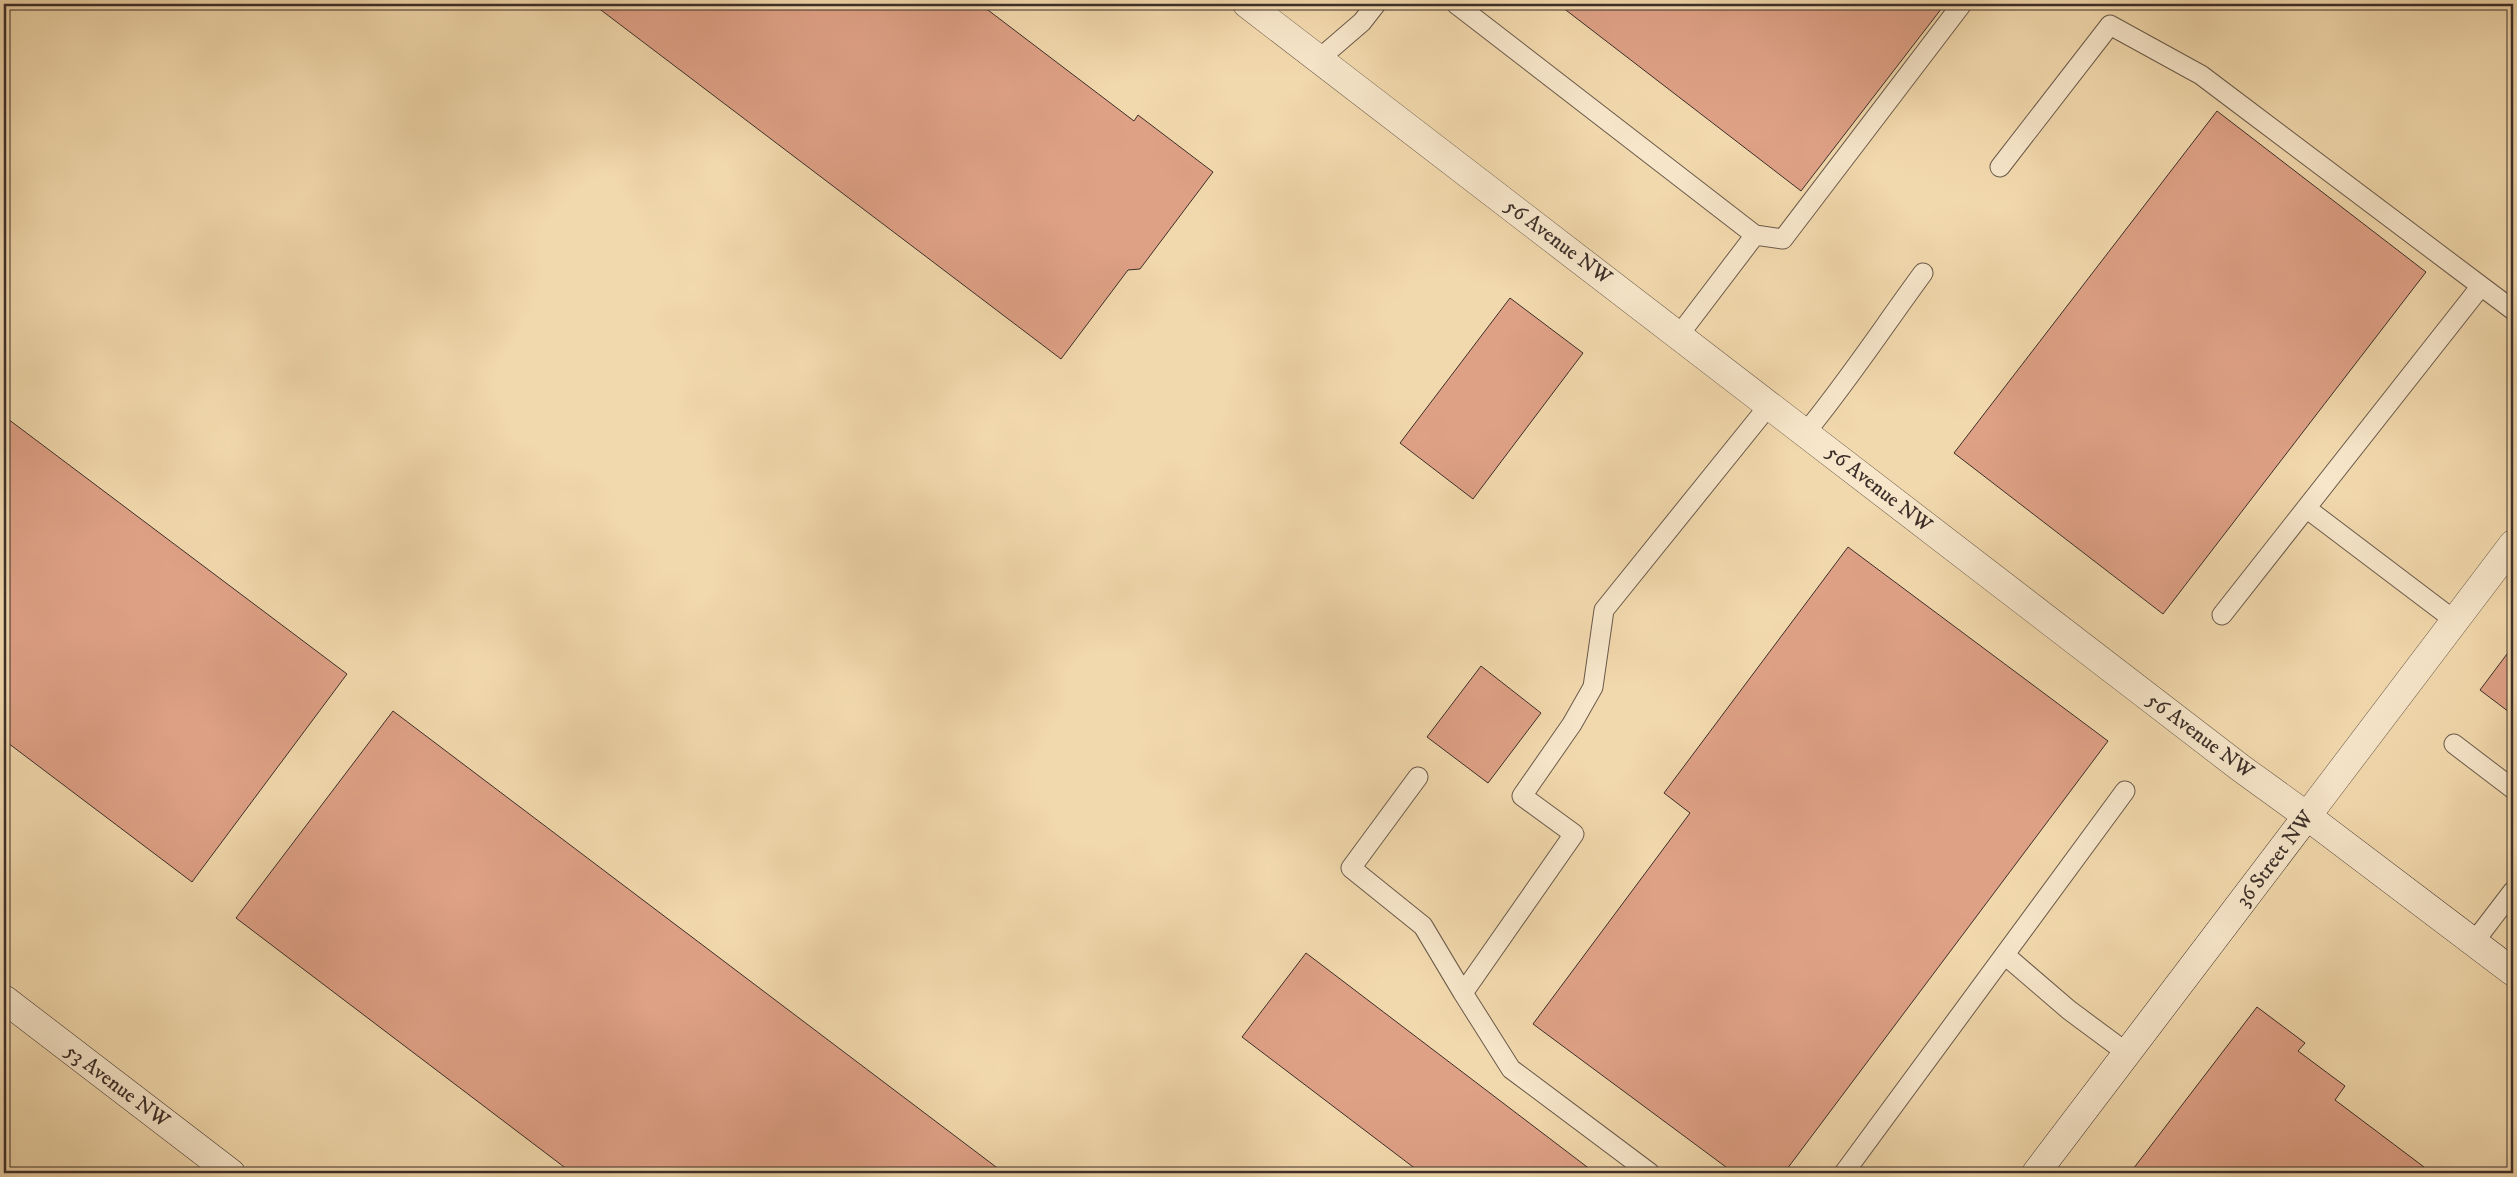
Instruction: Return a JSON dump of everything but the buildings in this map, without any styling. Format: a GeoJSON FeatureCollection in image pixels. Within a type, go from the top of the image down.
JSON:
{"type":"FeatureCollection","features":[{"type":"Feature","properties":{"kind":"street","name":"56 Avenue NW"},"geometry":{"type":"LineString","coordinates":[[1247,4],[1770,404],[2234,763],[2513,972]]}},
{"type":"Feature","properties":{"kind":"street","name":"36 Street NW"},"geometry":{"type":"LineString","coordinates":[[2036,1173],[2513,544]]}},
{"type":"Feature","properties":{"kind":"street","name":"53 Avenue NW"},"geometry":{"type":"LineString","coordinates":[[4,999],[231,1173]]}},
{"type":"Feature","properties":{"kind":"lane"},"geometry":{"type":"LineString","coordinates":[[1319,59],[1362,22],[1376,4]]}},
{"type":"Feature","properties":{"kind":"lane"},"geometry":{"type":"LineString","coordinates":[[1456,4],[1755,235],[1783,239],[1962,4]]}},
{"type":"Feature","properties":{"kind":"lane"},"geometry":{"type":"LineString","coordinates":[[2000,167],[2110,25],[2202,75],[2513,310]]}},
{"type":"Feature","properties":{"kind":"lane"},"geometry":{"type":"LineString","coordinates":[[1679,335],[1755,235]]}},
{"type":"Feature","properties":{"kind":"lane"},"geometry":{"type":"LineString","coordinates":[[1806,432],[1841,389],[1860,359],[1923,273]]}},
{"type":"Feature","properties":{"kind":"lane"},"geometry":{"type":"LineString","coordinates":[[2222,615],[2481,286]]}},
{"type":"Feature","properties":{"kind":"lane"},"geometry":{"type":"LineString","coordinates":[[1463,993],[1574,834],[1522,796],[1572,724],[1593,686],[1604,610],[1770,404]]}},
{"type":"Feature","properties":{"kind":"lane"},"geometry":{"type":"LineString","coordinates":[[2306,508],[2454,620]]}},
{"type":"Feature","properties":{"kind":"lane"},"geometry":{"type":"LineString","coordinates":[[2454,744],[2513,790]]}},
{"type":"Feature","properties":{"kind":"lane"},"geometry":{"type":"LineString","coordinates":[[1418,777],[1351,868],[1423,926],[1511,1069],[1650,1173]]}},
{"type":"Feature","properties":{"kind":"lane"},"geometry":{"type":"LineString","coordinates":[[1844,1173],[2125,791]]}},
{"type":"Feature","properties":{"kind":"lane"},"geometry":{"type":"LineString","coordinates":[[2474,942],[2513,891]]}},
{"type":"Feature","properties":{"kind":"lane"},"geometry":{"type":"LineString","coordinates":[[2004,955],[2069,1010],[2127,1053]]}}]}
